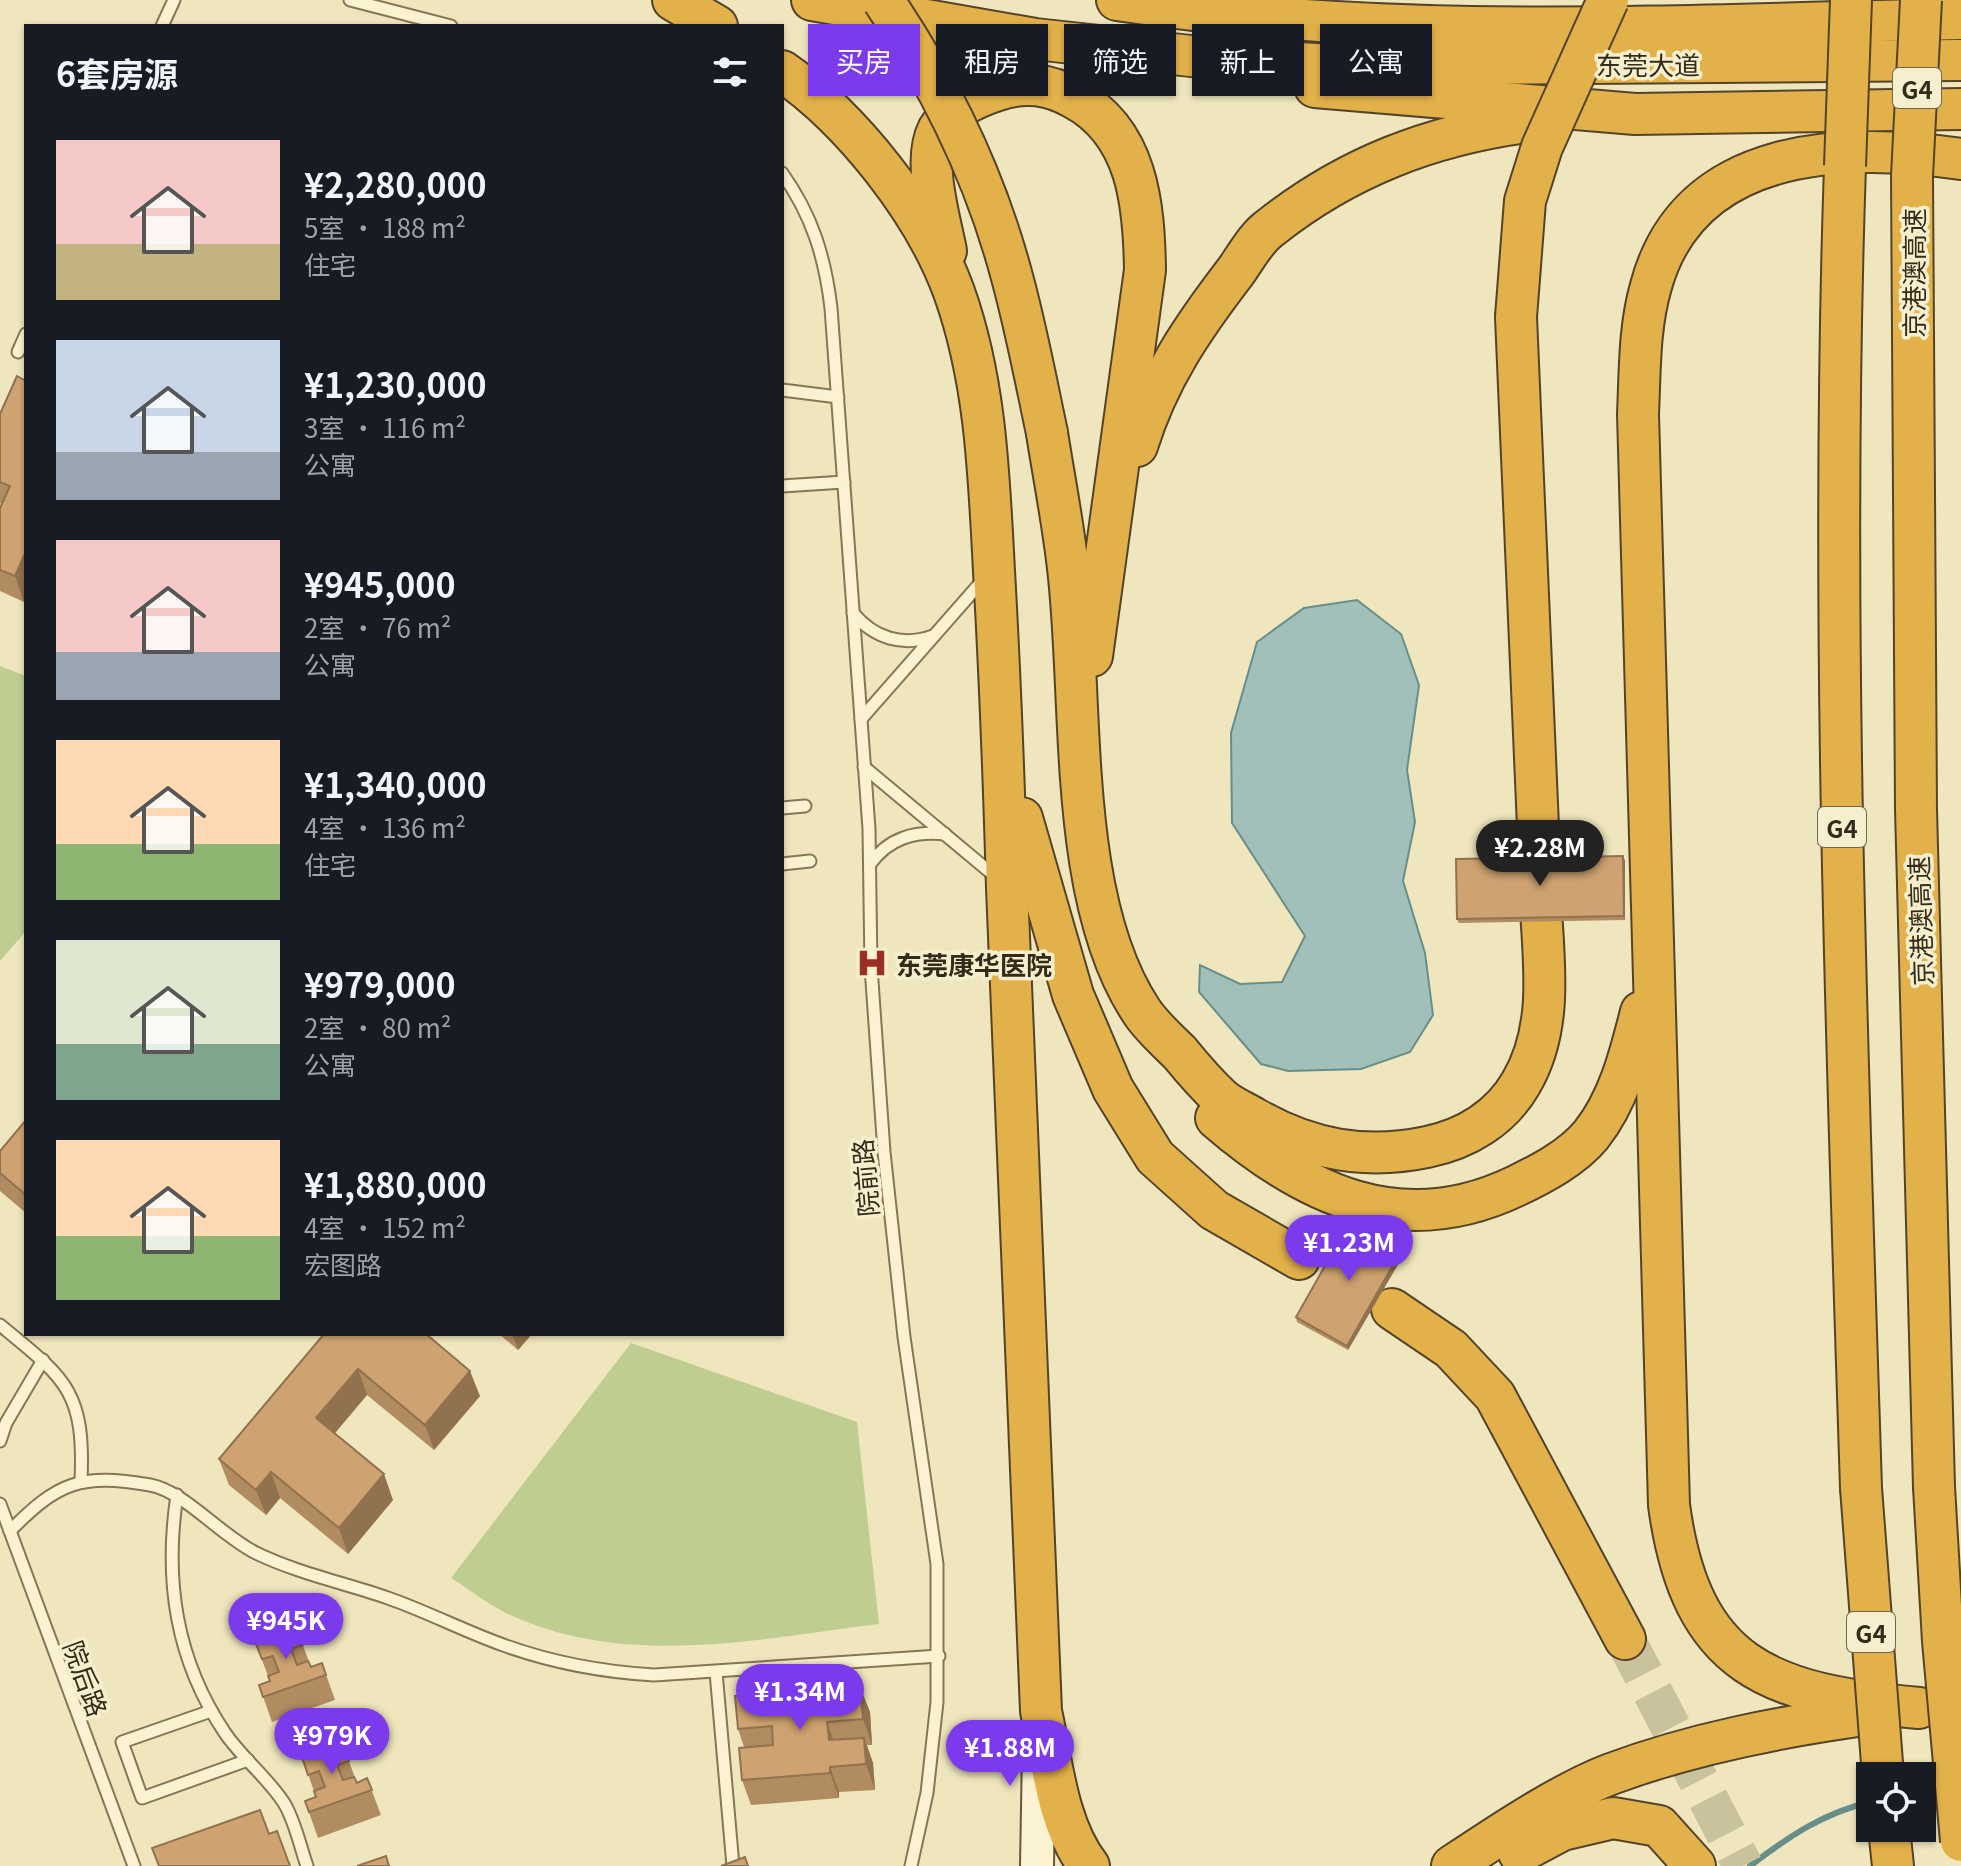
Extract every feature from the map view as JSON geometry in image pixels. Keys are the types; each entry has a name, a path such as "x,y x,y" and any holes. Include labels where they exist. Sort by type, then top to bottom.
{"highway":[{"path":"673,0 714,24"},
{"name":"东莞大道","path":"812,0 949,24"},
{"path":"883,0 915,48 973,161 1012,276 1047,433 1068,568 1091,857 1103,921 1115,958 1142,1012 1195,1099 1251,1148 1311,1187 1380,1210 1439,1211 1504,1192 1545,1172 1590,1136 1625,1074 1642,1007 1652,896"},
{"name":"东莞大道","path":"1117,0 1331,24"},
{"path":"1226,0 1331,24"},
{"path":"1539,850 1516,317 1525,201 1542,147 1608,0"},
{"name":"G4","path":"1851,0 1839,324 1842,886 1861,1488 1882,1762"},
{"name":"京港澳高速","path":"1921,0 1912,176 1916,809 1934,1487 1943,1641 1961,1841"},
{"name":"东莞大道","path":"1432,26 1961,19"},
{"name":"东莞大道","path":"1048,40 1200,57 1332,65 1961,60"},
{"path":"1048,42 1129,61 1277,83 1394,96 1635,114"},
{"path":"784,72 799,83 882,166 923,230 954,290"},
{"path":"1083,768 1094,634 1145,270 1144,218 1135,174 1114,130 1087,105 1050,85 1010,86 963,105 938,131 931,168 954,290 975,369 988,449 1004,736 1007,886 1041,1711 1060,1796 1078,1852 1089,1866"},
{"path":"1109,533 1146,415 1187,335 1268,229 1364,167 1460,132 1526,122 1635,114 1961,109"},
{"path":"1919,1708 1836,1698 1771,1679 1733,1653 1687,1589 1675,1550 1669,1505 1638,414 1643,327 1662,254 1701,200 1737,178 1772,164 1812,155 1858,152 1961,159"},
{"path":"1004,736 1040,888 1073,995 1113,1089 1155,1157 1166,1168 1214,1210 1299,1259"},
{"path":"1142,1012 1225,1101 1275,1130 1311,1145 1364,1155 1445,1143 1479,1127 1507,1105 1523,1080 1538,1042 1545,1008 1540,894"},
{"path":"1392,1309 1451,1349 1495,1396 1625,1639"},
{"path":"1452,1866 1499,1835 1608,1775 1716,1741 1828,1720 1919,1708 1961,1706"},
{"path":"1494,1866 1562,1830 1613,1818 1659,1826 1695,1866"},
{"path":"1890,1842 1893,1866"}],"main road":[{"path":"1037,1866 1041,1711"}],"lane":[{"path":"163,24 174,0"},
{"path":"350,0 443,24"},
{"name":"院前路","path":"784,176 800,198 816,233 827,270 861,719 870,864 871,967 884,1152 904,1337 933,1519 939,1656 931,1763 911,1866"},
{"path":"18,352 24,338"},
{"path":"784,390 838,397"},
{"path":"784,486 844,482"},
{"path":"861,719 994,568"},
{"path":"853,613 869,629 889,639 912,641 933,636"},
{"path":"864,767 1007,886"},
{"path":"784,808 805,806"},
{"path":"870,864 896,840 920,833 945,834"},
{"path":"784,864 810,861"},
{"path":"0,1325 43,1360 71,1392 81,1421 81,1481"},
{"path":"0,1441 6,1423 43,1360"},
{"path":"10,1531 45,1498 64,1486 81,1481 153,1485 177,1495 226,1537 259,1554 391,1599 505,1646 564,1664 610,1672 716,1672 939,1656"},
{"path":"177,1495 171,1539 171,1584 178,1628 191,1671 211,1711 284,1804 307,1866"},
{"name":"院后路","path":"0,1504 134,1866"},
{"path":"716,1672 733,1866"},
{"path":"211,1711 122,1742 142,1798 248,1760"}],"green space":[{"path":"0,666 24,675 24,933 0,961"},
{"path":"631,1343 857,1422 879,1624 691,1645 598,1641 553,1631 508,1614 451,1578"}],"water":[{"path":"1357,600 1401,634 1419,685 1407,770 1415,822 1403,881 1425,953 1433,1015 1410,1052 1361,1069 1288,1071 1261,1064 1199,992 1200,965 1240,984 1282,982 1305,936 1232,823 1231,733 1257,642 1304,608"}],"building":[{"path":"17,376 24,380 24,556 15,576 0,570 0,508 10,486 0,482 0,414"},
{"path":"1623,856 1624,916 1457,919 1456,859"},
{"path":"24,1122 24,1193 0,1173 0,1151"},
{"path":"1351,1220 1402,1249 1347,1346 1296,1317"},
{"path":"322,1336 428,1336 470,1371 425,1425 358,1369 316,1418 384,1474 339,1528 271,1472 256,1490 219,1459"},
{"path":"295,1624 303,1645 291,1649 297,1665 308,1661 311,1667 322,1663 326,1675 263,1697 259,1685 270,1681 268,1676 279,1672 273,1656 262,1659 254,1639"},
{"path":"860,1687 863,1719 827,1722 829,1740 864,1738 866,1764 830,1767 830,1773 742,1780 739,1748 773,1745 772,1726 738,1729 735,1696"},
{"path":"341,1740 349,1761 337,1765 343,1780 354,1777 357,1783 367,1778 372,1790 309,1812 305,1801 316,1797 314,1791 325,1787 319,1771 308,1775 301,1754"},
{"path":"260,1810 269,1834 277,1831 290,1866 159,1866 152,1848"},
{"path":"386,1856 389,1866 357,1866"},
{"path":"745,1857 748,1866 721,1866"}],"waterway":[{"path":"1936,1786 1942,1785"},
{"path":"1750,1866 1807,1827 1856,1806"}],"tunnel":[{"path":"1625,1639 1743,1866"}],"place":[{"name":"东莞康华医院","path":"872,963"}]}
